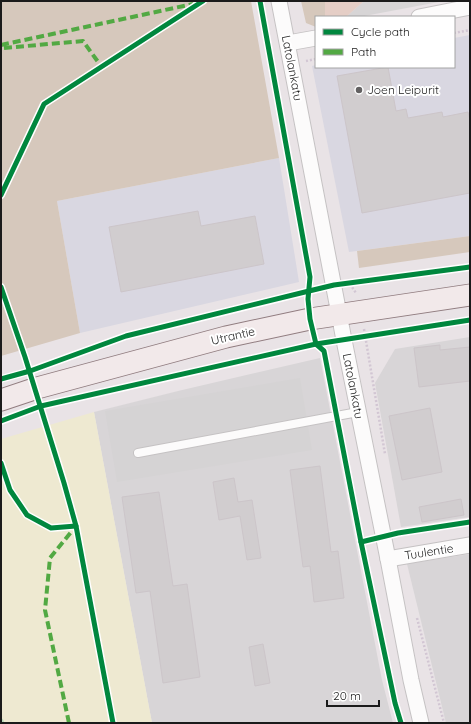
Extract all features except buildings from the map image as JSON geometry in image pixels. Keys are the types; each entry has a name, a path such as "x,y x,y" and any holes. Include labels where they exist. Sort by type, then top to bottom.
{"main road":[{"name":"Utrantie","path":"1,400 44,386 226,337 310,319 470,295"}],"street":[{"name":"Latolankatu","path":"279,1 358,412 411,680 421,723"},
{"path":"424,16 470,7"},
{"path":"288,44 315,38"},
{"name":"Tuulentie","path":"388,559 470,546"}],"lane":[{"path":"138,452 358,412"}],"path":[{"path":"455,33 470,30"},
{"path":"334,285 357,283"},
{"path":"344,340 373,335"},
{"path":"366,336 385,454"},
{"path":"417,616 444,723"}],"shaded area":[{"path":"1,1 251,1 279,158 57,201 80,333 1,356"},
{"path":"301,1 325,1 325,16 315,16 315,27 306,23"},
{"path":"325,1 364,1 347,16 325,16"},
{"path":"364,1 444,1 364,16 347,16"},
{"path":"470,35 470,236 349,252 312,66 315,65 315,68 455,68 455,38"},
{"path":"279,158 299,282 80,333 57,201"},
{"path":"470,236 470,252 359,268 357,251"},
{"path":"470,337 470,517 401,527 375,383 395,349"},
{"path":"320,358 382,680 393,723 152,723 94,412"},
{"path":"300,378 312,450 117,482 105,411"},
{"path":"94,412 152,723 1,723 1,439"},
{"path":"470,554 470,723 446,723 407,564"}],"marked path":[{"path":"1,45 193,4"},
{"path":"4,48 83,41 101,66"},
{"path":"69,723 45,610 50,558 76,526"}],"cycle path":[{"path":"1,195 44,104 203,1"},
{"path":"260,1 310,277 308,299 310,319 316,344 324,351 361,542 395,703 401,723"},
{"path":"1,379 30,371 126,336 334,285 470,267"},
{"path":"1,287 25,357 76,526 113,723"},
{"path":"1,421 41,406 316,344 470,320"},
{"path":"1,463 10,490 27,515 51,528 76,526"},
{"path":"361,542 398,533 470,522"}],"place":[{"name":"Joen Leipurit","path":"359,90"}]}
